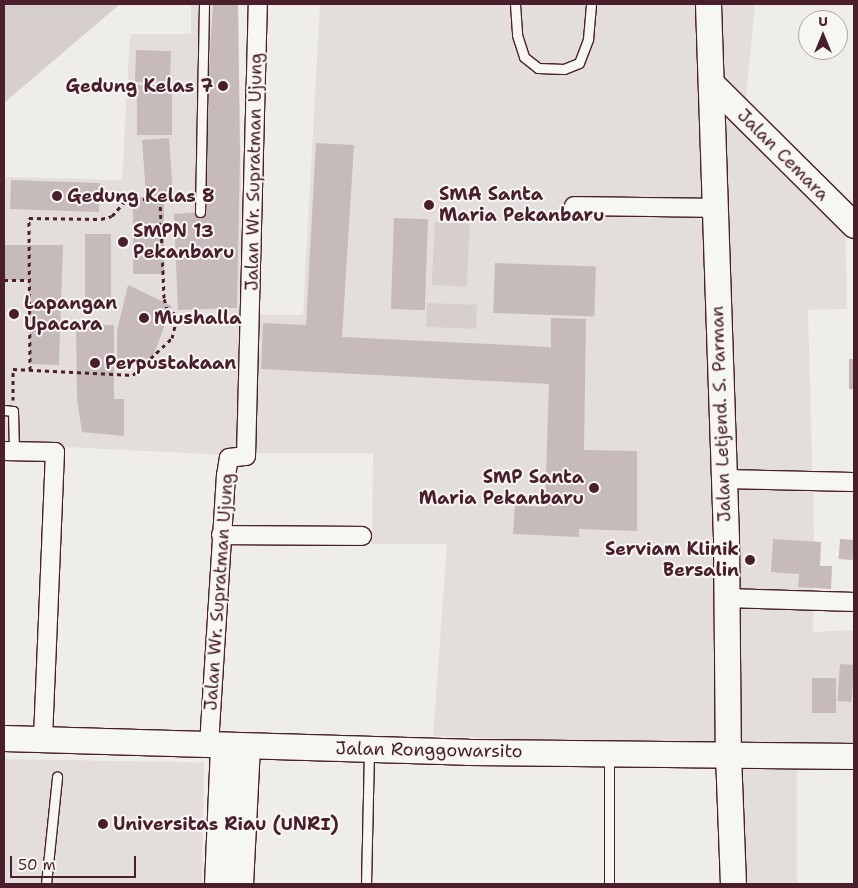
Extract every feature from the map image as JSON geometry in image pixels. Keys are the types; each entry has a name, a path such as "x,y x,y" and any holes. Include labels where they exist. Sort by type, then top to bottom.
{"street":[{"name":"Jalan Wr. Supratman Ujung","path":"226,745 221,535 229,458 246,456 258,4"},
{"name":"Jalan Letjend. S. Parman","path":"708,4 712,84 713,208 724,479 728,754 733,884"},
{"name":"Jalan Cemara","path":"712,84 854,225"},
{"path":"574,206 713,208"},
{"path":"9,451 55,452 43,738"},
{"path":"724,479 854,482"},
{"path":"221,535 362,536"},
{"path":"727,598 854,602"},
{"name":"Jalan Ronggowarsito","path":"4,738 369,749 854,756"},
{"path":"217,884 226,745"},
{"path":"226,745 240,884"}],"lane":[{"path":"200,212 204,4"},
{"path":"515,4 517,35 524,57 538,68 564,69 579,63 588,40 591,4"},
{"path":"9,410 9,451"},
{"path":"366,884 369,749"},
{"path":"609,752 609,884"},
{"path":"46,884 57,777"}],"path":[{"path":"30,370 29,218 101,219 112,216 127,199 200,198"},
{"path":"9,410 13,369 133,375 172,338 177,318 175,312 170,318 164,298 160,199"},
{"path":"4,280 29,280"}],"shaded area":[{"path":"4,4 120,4 4,103"},
{"name":"SMPN 13 Pekanbaru","path":"191,4 238,4 246,456 4,444 4,177 122,180 130,34 191,34"},
{"path":"320,4 755,4 743,127 845,229 847,309 808,310 814,528 813,632 854,630 854,743 797,743 797,884 740,884 734,748 433,736 447,544 372,544 373,453 249,453 255,315 303,315"},
{"path":"435,222 470,224 467,287 432,285"},
{"path":"427,303 477,305 476,329 426,327"},
{"name":"Universitas Riau (UNRI)","path":"4,759 204,762 202,884 4,884"}],"building":[{"path":"213,4 238,4 240,156 237,308 178,310 174,214 200,212"},
{"path":"136,50 171,51 170,83 135,82"},
{"path":"137,85 172,85 172,135 137,135"},
{"name":"Gedung Kelas 8","path":"169,138 173,195 146,197 142,140"},
{"path":"316,143 354,145 342,337 551,347 551,318 586,319 584,450 637,451 637,531 579,529 579,537 513,534 515,505 545,507 549,384 261,369 263,323 306,325"},
{"name":"Gedung Kelas 8","path":"11,180 100,183 99,212 10,209"},
{"name":"Gedung Kelas 8","path":"133,197 164,197 164,274 133,274"},
{"path":"394,218 428,219 425,310 391,309"},
{"path":"85,234 111,234 111,300 85,300"},
{"path":"4,245 63,245 59,365 30,364 29,280 4,280"},
{"path":"495,263 596,267 594,316 493,313"},
{"name":"Mushalla","path":"128,285 172,306 149,367 117,359 117,331"},
{"name":"Perpustakaan","path":"114,325 114,399 124,399 124,436 82,432 77,399 76,326"},
{"path":"849,359 854,359 854,389 849,389"},
{"path":"773,539 821,542 820,566 832,566 831,589 798,587 799,574 771,572"},
{"path":"840,539 854,540 853,560 839,559"},
{"path":"840,664 854,665 851,702 837,701"},
{"path":"812,678 836,678 836,713 812,713"}],"place":[{"name":"Gedung Kelas 7","path":"223,86"},
{"name":"Gedung Kelas 8","path":"57,196"},
{"name":"SMA Santa Maria Pekanbaru","path":"429,205"},
{"name":"SMPN 13 Pekanbaru","path":"123,242"},
{"name":"Lapangan Upacara","path":"14,314"},
{"name":"Mushalla","path":"144,318"},
{"name":"Perpustakaan","path":"95,363"},
{"name":"SMP Santa Maria Pekanbaru","path":"594,488"},
{"name":"Serviam Klinik Bersalin","path":"750,560"},
{"name":"Universitas Riau (UNRI)","path":"103,824"}]}
